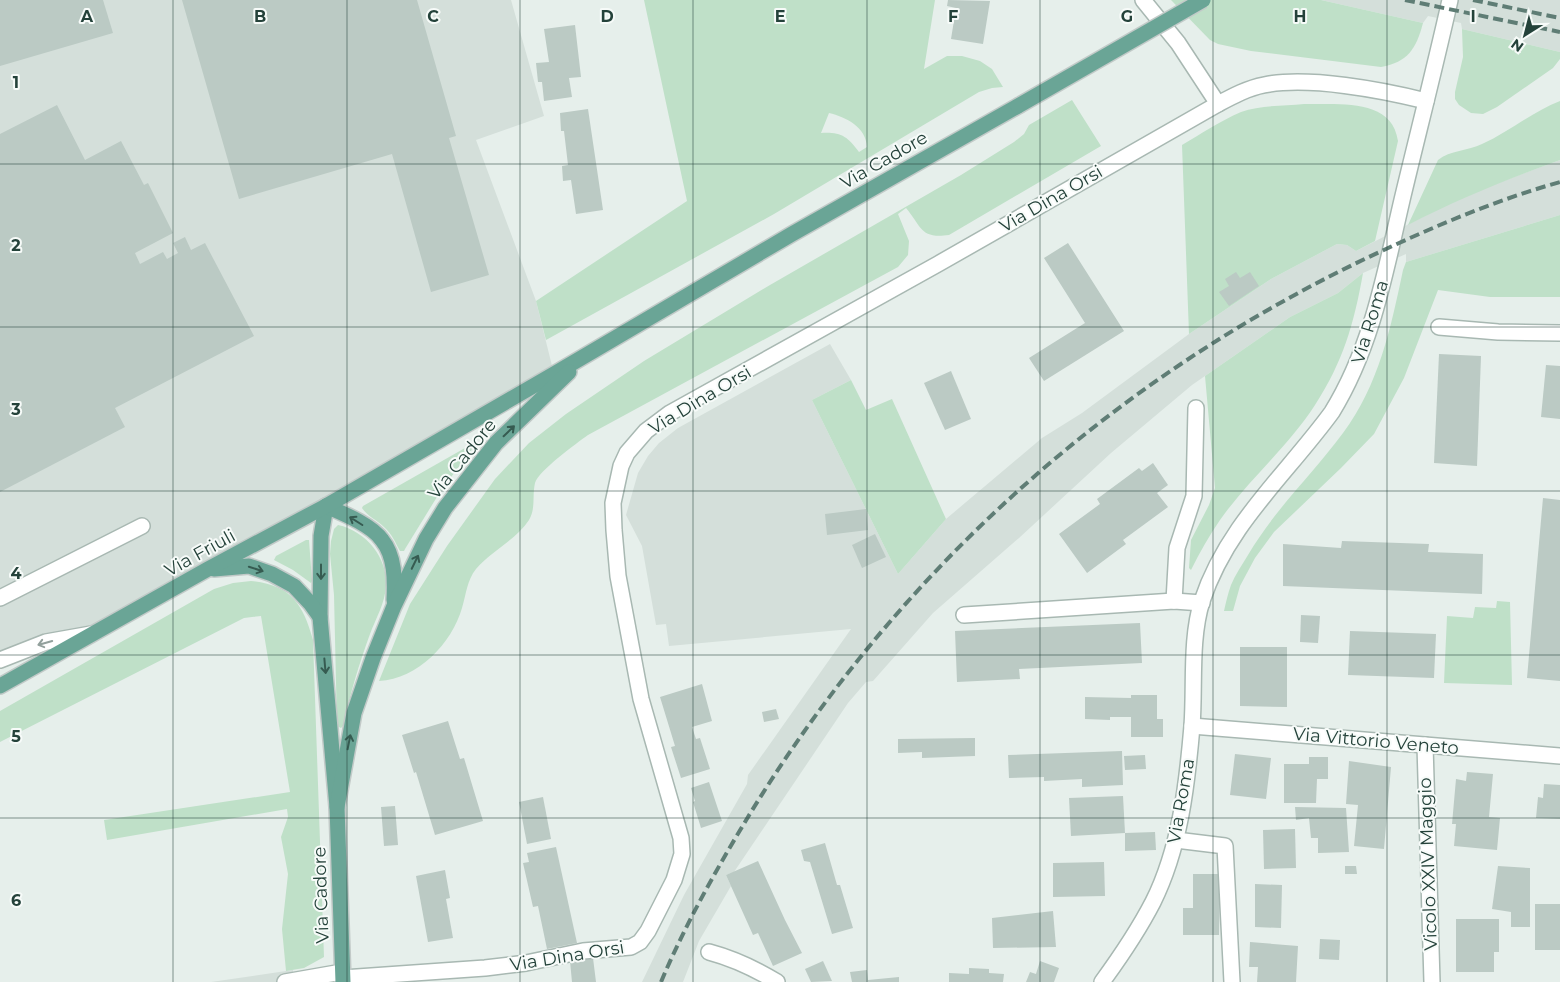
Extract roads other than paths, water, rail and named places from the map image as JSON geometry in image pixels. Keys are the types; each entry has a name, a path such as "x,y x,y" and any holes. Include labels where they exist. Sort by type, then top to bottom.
{"main road":[{"name":"Via Cadore","path":"326,506 801,229 1203,0"},
{"name":"Via Cadore","path":"337,807 354,713 394,606 426,539 445,508 496,443 586,355"},
{"name":"Via Cadore","path":"326,506 321,536 320,617 337,807 343,977"},
{"name":"Via Cadore","path":"326,506 351,517 382,539 390,556 395,576 394,606"},
{"name":"Via Friuli","path":"0,686 208,569 326,506"},
{"path":"208,569 250,566 272,574 294,586 320,617"}],"street":[{"path":"1143,0 1178,43 1218,104"},
{"name":"Via Roma","path":"1102,982 1127,947 1153,901 1168,866 1176,840 1192,726 1196,638 1202,603 1210,579 1221,556 1240,526 1332,412 1353,376 1368,334 1450,0"},
{"name":"Via Dina Orsi","path":"343,977 518,964 583,951 631,947 640,942 648,931 671,887 680,865 682,854 681,838 676,818 641,698 618,576 613,502 621,466 627,454 646,431 670,414 1244,91 1263,85 1291,82 1350,87 1426,101"},
{"path":"1439,326 1498,332 1560,332"},
{"path":"1174,601 1177,548 1192,508 1195,490 1196,408"},
{"path":"0,598 142,526"},
{"path":"964,615 1174,601 1202,603"},
{"name":"Via Friuli","path":"0,660 46,642 92,634"},
{"name":"Via Vittorio Veneto","path":"1192,726 1560,756"},
{"name":"Vicolo XXIV Maggio","path":"1425,745 1432,982"},
{"path":"1176,840 1225,846 1232,982"},
{"path":"709,952 732,958 777,982"},
{"path":"285,982 343,977"}],"railway":[{"path":"1405,0 1560,32"},
{"path":"1473,0 1560,18"},
{"path":"661,982 701,898 724,857 808,726 875,640 947,560 1025,485 1108,416 1196,354 1289,298 1428,230 1471,212 1560,182"}]}
